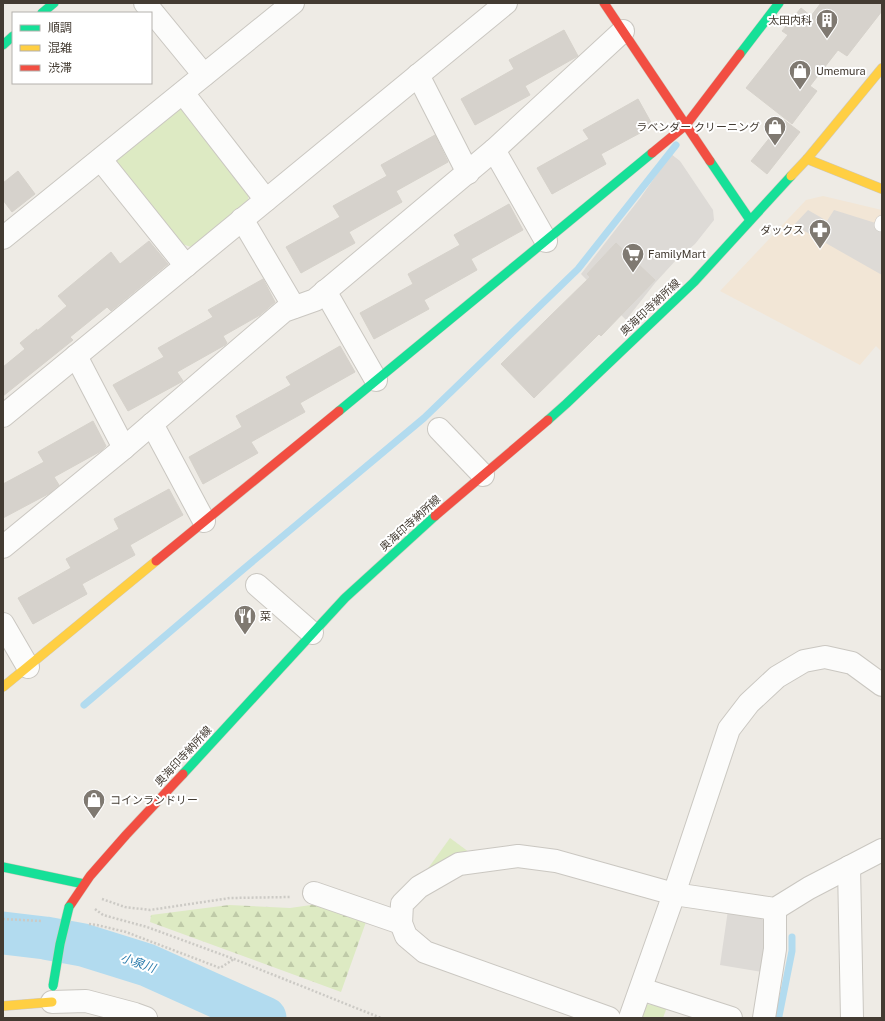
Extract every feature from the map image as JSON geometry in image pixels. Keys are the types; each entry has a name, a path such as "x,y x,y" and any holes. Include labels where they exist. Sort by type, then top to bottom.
{"street":[{"path":"43,12 54,3"},
{"path":"145,3 204,75"},
{"path":"7,228 101,160 293,3"},
{"path":"3,416 506,3"},
{"path":"604,3 750,220"},
{"path":"3,687 686,125 779,3"},
{"path":"3,547 124,448 284,311 315,300 468,173 623,31"},
{"path":"3,45 12,37"},
{"name":"奥海印寺納所線","path":"52,1000 60,944 69,907 84,884 126,835 345,598 438,513 566,404 694,282 807,159 882,68"},
{"path":"418,75 468,173"},
{"path":"183,93 266,200"},
{"path":"494,150 546,241"},
{"path":"807,159 882,190"},
{"path":"101,160 186,266"},
{"path":"242,219 294,307"},
{"path":"325,291 376,380"},
{"path":"76,356 124,448"},
{"path":"152,424 204,521"},
{"path":"439,429 483,475"},
{"path":"257,585 312,634"},
{"path":"3,624 28,667"},
{"path":"630,1018 674,894 729,729 749,703 777,678 804,661 825,657 852,663 882,685"},
{"path":"609,1018 425,952 406,936 401,923 402,904 419,887 459,864 518,856 556,862 674,894 776,909 809,888 882,850"},
{"path":"3,867 84,884"},
{"path":"849,867 852,1018"},
{"path":"314,893 401,923"},
{"path":"764,1018 775,949 776,909"},
{"path":"640,989 731,1018"},
{"path":"3,1006 52,1000 86,1001 146,1018"}],"path":[{"path":"76,896 95,897 125,908 150,910 230,898 291,897"},
{"path":"76,896 104,915 147,927 234,959 381,1018"},
{"path":"3,919 45,921"},
{"path":"82,924 97,925 126,932 220,968 234,959"}],"shaded area":[{"path":"671,154 680,161 713,210 714,220 695,244 676,260 655,283 626,320 581,274 641,197"},
{"name":"ダックス","path":"823,196 882,210 882,352 876,346 860,365 720,291 806,200"},
{"path":"808,210 827,221 834,210 882,225 882,275 794,225"},
{"path":"728,910 757,914 766,923 762,972 720,965"}],"green space":[{"path":"173,108 185,109 249,191 248,201 191,247 182,244 114,164 115,156"},
{"path":"450,838 473,855 424,874"},
{"path":"318,904 366,922 341,992 150,922 151,915 229,905 290,908"},
{"path":"645,1004 667,1007 663,1018 640,1018"}],"building":[{"path":"821,3 882,3 882,11 847,56 838,50 810,86 817,91 792,124 746,88 788,35 782,31 801,8 811,16"},
{"path":"564,30 578,56 525,86 530,95 475,125 461,99 514,69 509,60"},
{"path":"638,99 653,126 601,154 606,164 552,194 537,168 589,139 583,130"},
{"name":"ラベンダー クリーニング","path":"784,120 800,132 767,174 751,161"},
{"path":"435,135 448,162 396,191 402,202 349,232 355,243 301,273 286,247 340,217 333,206 387,176 381,165"},
{"path":"18,171 35,194 12,212 3,200 3,183"},
{"path":"509,204 523,230 471,259 477,270 424,300 429,309 374,339 360,313 413,284 408,274 460,245 454,235"},
{"path":"149,241 168,264 111,311 107,307 70,337 73,340 3,396 3,367 25,349 20,343 67,306 58,296 111,252 120,264"},
{"path":"616,243 655,280 601,336 599,334 534,398 501,364 590,277 587,274"},
{"path":"263,279 275,302 260,315 223,336 227,343 225,345 177,372 183,381 128,411 113,385 164,357 158,348 213,317 208,310"},
{"path":"340,346 355,372 300,403 305,412 251,442 258,453 203,484 189,457 242,427 236,416 291,385 286,377"},
{"path":"93,421 106,446 101,451 54,477 59,485 50,493 3,518 3,484 44,462 38,452"},
{"path":"169,489 183,515 130,545 135,555 82,584 87,594 33,624 18,598 71,568 66,559 119,529 114,519"}],"waterway":[{"path":"84,705 424,418 578,269 676,145"},
{"name":"小泉川","path":"3,933 45,938 83,945 147,965 265,1018"},
{"path":"779,1016 792,951 792,937"}],"traffic: fast":[{"path":"43,12 54,3"},
{"path":"740,54 779,3"},
{"path":"3,45 12,37"},
{"path":"339,411 652,153"},
{"path":"710,161 750,220"},
{"path":"548,420 694,282 791,176"},
{"path":"183,774 345,598 435,516"},
{"path":"3,867 84,884"},
{"path":"53,986 60,944 69,907"}],"traffic: slow":[{"path":"791,176 807,159 882,68"},
{"path":"807,159 882,189"},
{"path":"3,687 156,561"},
{"path":"3,1006 52,1002"}],"traffic: jam":[{"path":"604,3 710,161"},
{"path":"652,153 686,125 740,54"},
{"path":"156,561 339,411"},
{"path":"435,516 548,420"},
{"path":"69,907 90,876 183,774"}],"place":[{"name":"太田内科","path":"827,40"},
{"name":"Umemura","path":"800,90"},
{"name":"ラベンダー クリーニング","path":"775,146"},
{"name":"ダックス","path":"820,250"},
{"name":"FamilyMart","path":"633,274"},
{"name":"菜","path":"245,636"},
{"name":"コインランドリー","path":"94,820"}]}
